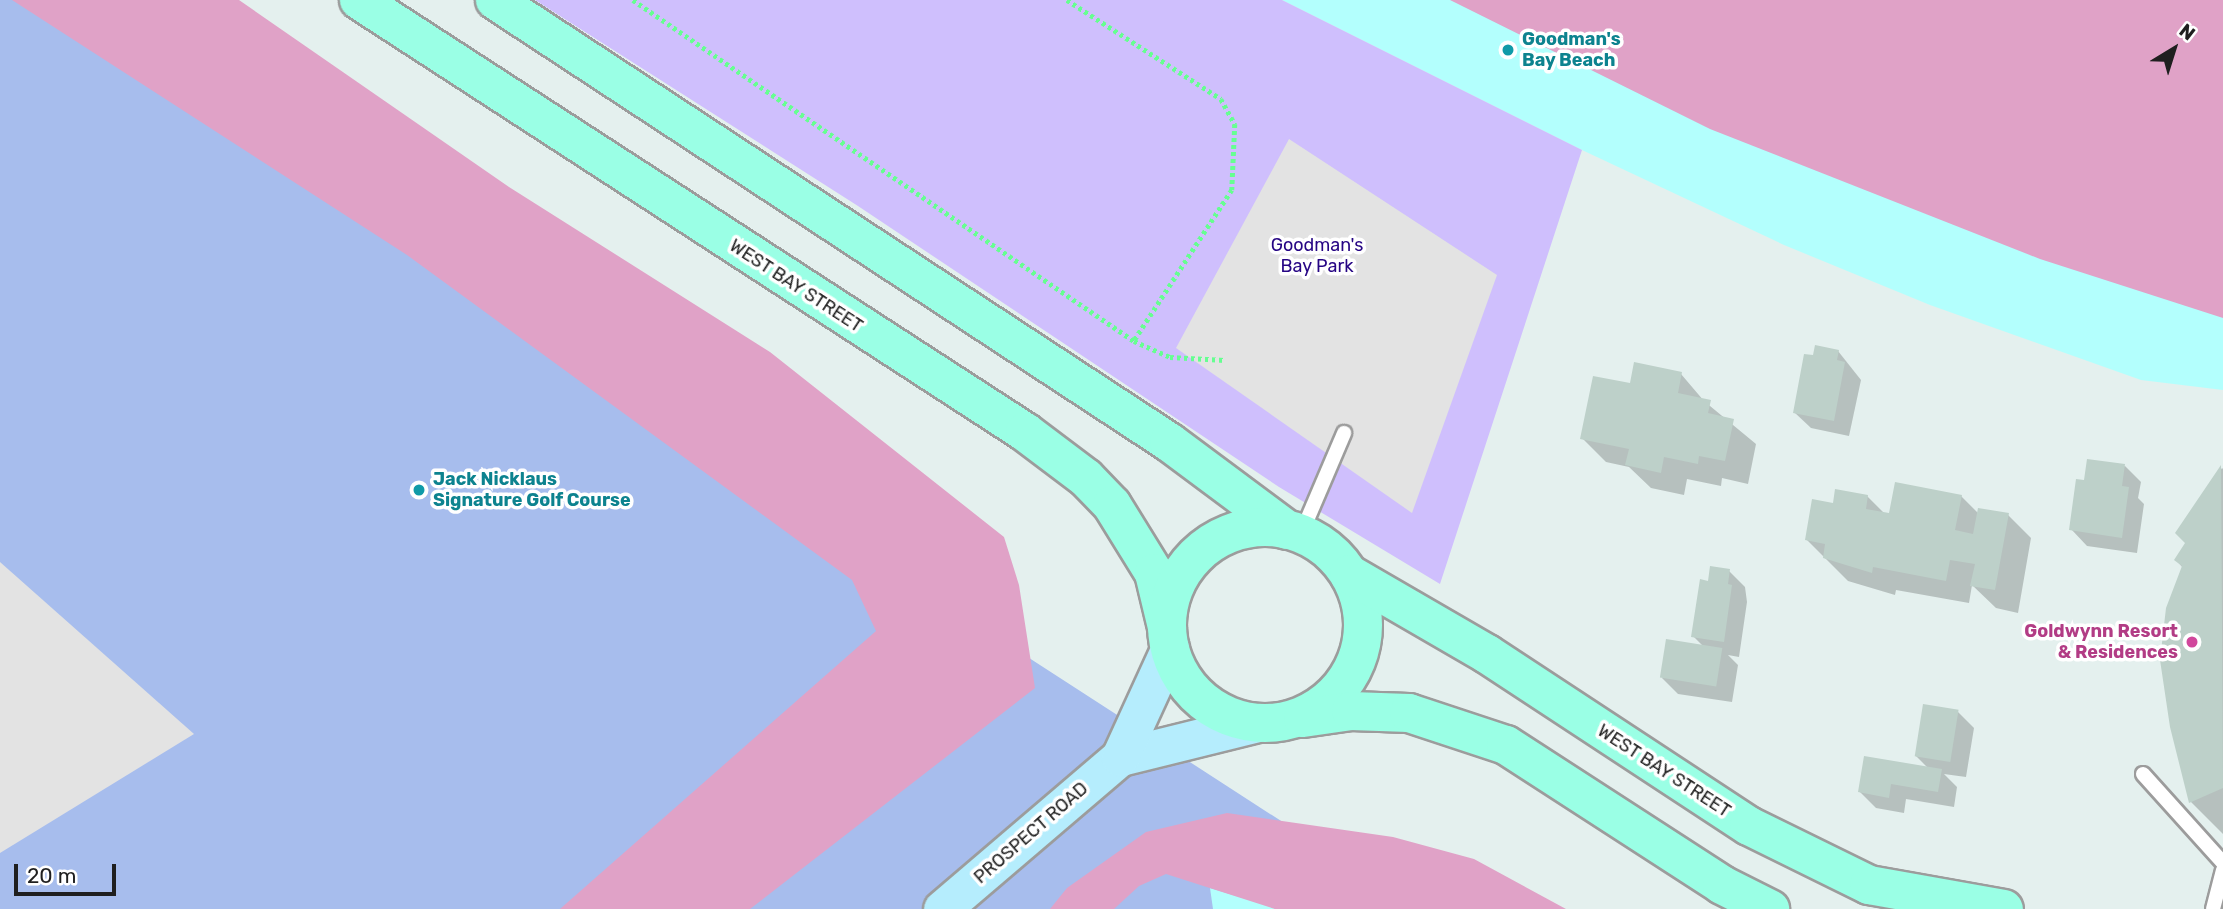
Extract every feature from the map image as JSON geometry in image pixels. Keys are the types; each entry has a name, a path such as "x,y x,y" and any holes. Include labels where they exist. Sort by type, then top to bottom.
{"main road":[{"name":"WEST BAY STREET","path":"359,0 1026,432 1086,478 1112,505 1154,573 1168,638"},
{"path":"495,0 1169,442 1294,532 1333,555 1349,574 1363,619 1358,659 1327,702 1275,721"},
{"path":"1294,532 1252,528 1211,543 1180,576 1170,602 1168,638 1177,668 1196,695 1233,718 1275,721 1380,710 1409,713 1469,730 1506,745 1722,885 1770,909"},
{"name":"WEST BAY STREET","path":"1349,574 1487,654 1749,826 1869,885 2004,909"}],"street":[{"name":"PROSPECT ROAD","path":"1120,757 1168,638"},
{"name":"PROSPECT ROAD","path":"942,909 1120,757 1275,721"}],"lane":[{"path":"1294,532 1344,433"},
{"path":"2143,774 2223,863"},
{"path":"2213,909 2223,870"}],"path":[{"path":"633,0 1134,341 1170,357 1225,360"},
{"path":"1068,0 1220,99 1235,124 1232,190 1134,341"}],"shaded area":[{"name":"Jack Nicklaus Signature Golf Course","path":"0,0 195,0 989,632 1417,909 0,909"},
{"path":"12,0 239,0 509,187 770,352 1004,537 1019,585 1035,688 750,909 560,909 876,631 852,580 407,255"},
{"path":"1450,0 2223,0 2223,318 2040,259 1710,129"},
{"path":"1289,139 1497,275 1412,513 1176,348"},
{"path":"0,562 194,734 0,853"},
{"path":"1227,813 1393,837 1474,859 1566,909 1275,909 1166,874 1139,886 1114,909 1050,909 1067,888 1146,832"}],"sand":[{"path":"1282,0 1611,0 2223,242 2223,390 2141,380 1930,305 1784,245 1582,150"},
{"path":"1210,888 1273,907 1275,909 1213,909"}],"green space":[{"name":"Goodman's Bay Park","path":"535,0 1282,0 1582,150 1440,584 1279,487 858,206"}],"building":[{"path":"1815,345 1839,350 1837,360 1845,362 1834,421 1793,413 1804,354 1813,355"},
{"path":"1634,362 1682,372 1678,393 1711,400 1708,413 1734,419 1725,461 1699,456 1698,464 1664,457 1661,473 1625,465 1629,449 1580,439 1593,376 1630,383"},
{"path":"2087,459 2125,464 2122,486 2129,487 2122,538 2069,530 2076,479 2084,480"},
{"name":"Goldwynn Resort & Residences","path":"2221,465 2223,788 2189,803 2170,727 2160,660 2166,608 2182,566 2174,560 2185,543 2175,533"},
{"path":"1895,482 1962,495 1955,530 1973,534 1978,508 2009,513 1995,590 1970,586 1975,564 1950,560 1946,581 1873,567 1872,573 1823,558 1825,544 1805,540 1812,499 1833,503 1835,489 1868,495 1866,509 1889,513"},
{"path":"1710,566 1730,569 1728,584 1732,585 1724,642 1691,637 1700,579 1708,581"},
{"path":"1666,639 1722,648 1716,686 1660,678"},
{"path":"1923,704 1959,710 1950,762 1915,756"},
{"path":"1864,756 1942,769 1938,792 1891,784 1889,798 1858,792"}],"place":[{"name":"Goodman's Bay Beach","path":"1508,50"},
{"name":"Jack Nicklaus Signature Golf Course","path":"419,490"},
{"name":"Goldwynn Resort & Residences","path":"2192,642"}]}
